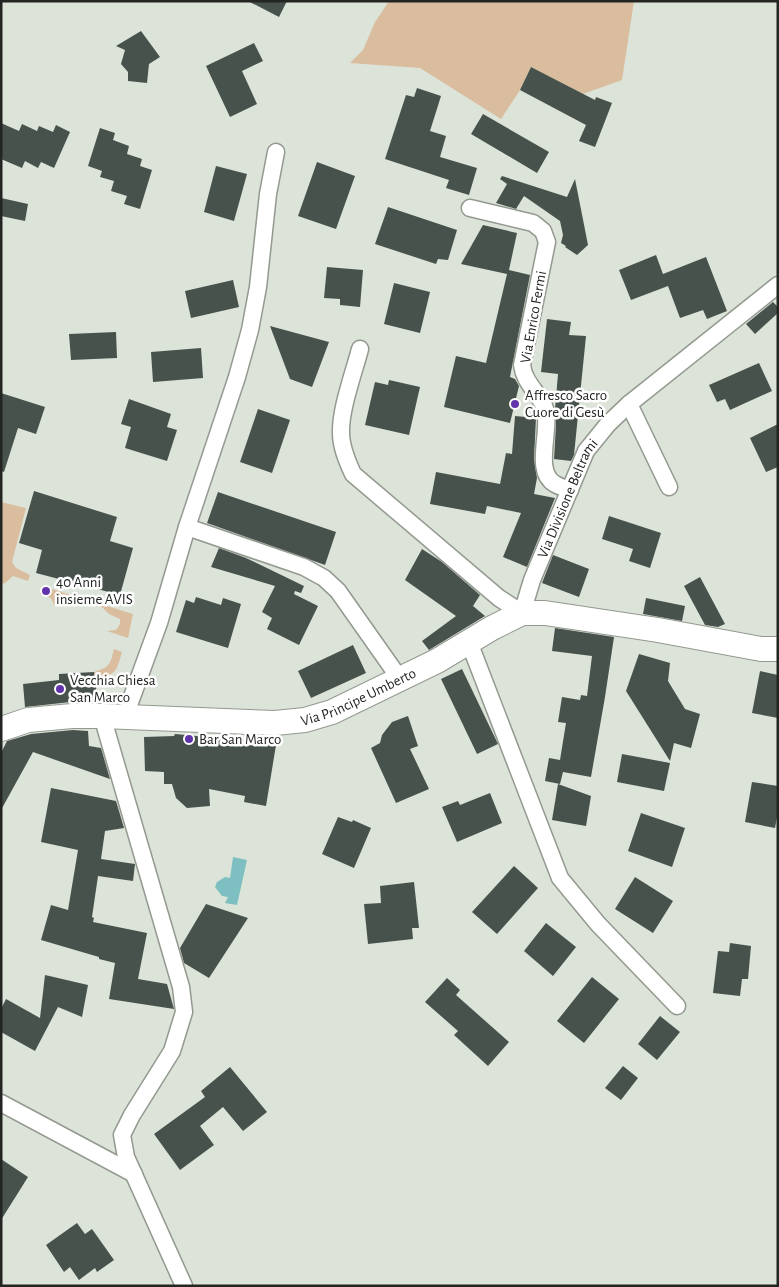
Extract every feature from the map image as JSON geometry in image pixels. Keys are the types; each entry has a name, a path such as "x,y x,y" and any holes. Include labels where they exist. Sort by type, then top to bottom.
{"street":[{"path":"184,1286 126,1157 122,1136 142,1098 172,1051 184,1012 181,986 114,716 159,623 187,527 237,377 250,330 258,287 268,194 276,152"},
{"name":"Via Enrico Fermi","path":"470,208 533,223 542,231 546,242 522,365 525,378 543,405 546,415 543,467 554,484 570,490"},
{"name":"Via Divisione Beltrami","path":"522,613 532,580 586,451 608,424 629,404 778,285"},
{"path":"360,349 346,401 341,432 345,455 353,474 499,598 522,613 545,613 658,630 761,649 778,649"},
{"path":"629,404 669,487"},
{"path":"187,527 304,567 324,578 338,591 400,680"},
{"name":"Via Principe Umberto","path":"1,729 28,720 72,716 275,723 305,720 332,712 400,680 522,613"},
{"path":"469,642 560,878 598,924 677,1006"},
{"path":"1,1103 134,1174"}],"shaded area":[{"path":"389,1 634,1 622,80 583,94 531,67 520,90 501,119 420,68 350,63 363,50 375,22"},
{"path":"1,502 26,508 12,562 16,568 30,575 28,581 13,576 1,584"},
{"path":"42,586 133,614 128,638 107,631 116,630 120,624 120,619 109,614 102,607 68,597 64,602 54,605 51,598 40,594"},
{"path":"114,649 122,652 117,668 108,675 95,677 94,672 109,665"}],"water":[{"path":"233,857 247,860 237,905 225,903 228,897 222,896 215,887 217,882 225,877 230,878"}],"building":[{"path":"248,1 287,1 279,17"},
{"path":"141,31 160,57 149,64 147,83 128,81 128,72 121,64 125,50 116,46"},
{"path":"254,43 263,61 242,71 257,104 230,117 206,66"},
{"path":"531,67 595,100 596,97 612,103 595,147 579,141 586,125 520,90"},
{"path":"417,88 441,96 430,131 446,136 440,157 477,168 469,195 446,188 449,180 385,159 406,95 414,97"},
{"path":"483,114 549,152 537,173 471,134"},
{"path":"1,123 19,131 22,124 37,131 39,126 53,132 56,125 70,132 54,168 41,162 38,168 25,161 22,168 1,159"},
{"path":"100,128 115,133 113,140 129,146 127,154 142,159 140,166 152,170 140,209 124,204 127,196 111,191 114,181 100,177 102,171 88,166"},
{"path":"317,162 355,176 336,229 298,216"},
{"path":"216,166 247,174 234,221 204,212"},
{"path":"502,176 567,197 575,179 588,245 577,255 565,247 561,243 563,235 560,221 524,196 516,209 496,203 507,184 500,179"},
{"path":"1,198 28,204 25,221 1,216"},
{"path":"388,207 457,230 448,260 438,259 436,264 375,244"},
{"path":"483,225 517,233 509,270 530,275 510,377 515,379 519,386 510,423 444,407 456,356 486,363 507,274 461,264"},
{"path":"656,255 663,274 706,257 727,311 707,319 703,310 680,318 668,286 631,300 619,270"},
{"path":"327,267 363,270 360,307 340,305 340,299 324,298"},
{"path":"233,280 239,307 191,318 185,291"},
{"path":"394,283 430,292 420,333 384,324"},
{"path":"773,302 778,307 778,313 755,334 746,324"},
{"path":"547,319 571,322 569,335 586,336 574,455 571,461 554,459 558,374 541,372"},
{"path":"270,326 329,342 312,387 290,379"},
{"path":"116,332 117,358 71,360 69,334"},
{"path":"201,348 203,378 153,382 151,352"},
{"path":"759,363 772,391 730,410 725,399 717,402 709,385"},
{"path":"389,380 420,387 409,435 365,425 375,382 388,385"},
{"path":"1,393 45,407 36,434 18,428 4,472 1,471"},
{"path":"129,399 171,414 167,427 177,430 167,461 125,448 131,427 121,424"},
{"path":"258,409 290,420 272,473 240,462"},
{"path":"515,416 536,418 534,459 537,478 534,494 555,498 527,567 503,557 521,513 487,506 485,514 430,504 436,472 500,484 506,453 512,454"},
{"path":"778,424 778,467 766,472 750,438"},
{"path":"34,491 117,517 110,541 133,548 120,595 36,573 42,550 19,543"},
{"path":"218,492 336,532 325,565 207,523"},
{"path":"609,516 661,533 650,568 629,561 633,549 602,539"},
{"path":"219,548 246,558 304,586 301,593 295,591 294,594 318,606 299,645 267,629 272,618 262,612 275,586 211,567"},
{"path":"422,549 442,562 480,595 473,606 485,616 429,650 422,641 456,616 405,580"},
{"path":"553,555 589,569 579,597 542,583"},
{"path":"700,577 725,624 718,627 705,625 684,586"},
{"path":"196,597 221,605 223,598 241,604 228,648 176,632 186,600 194,603"},
{"path":"646,598 685,606 682,621 643,614"},
{"path":"555,628 614,637 591,777 563,772 560,784 545,781 549,758 560,760 566,723 558,722 562,697 580,700 581,695 587,696 592,656 552,651"},
{"path":"353,645 366,673 311,698 298,671"},
{"path":"639,654 670,663 668,681 685,709 700,714 691,748 674,743 670,761 626,691"},
{"path":"462,669 498,744 477,754 441,679"},
{"path":"760,671 778,675 778,718 752,713"},
{"name":"Vecchia Chiesa San Marco","path":"94,672 98,702 71,702 25,707 23,684 59,680 59,674"},
{"path":"408,716 418,746 410,749 429,789 396,803 371,748 380,743 382,735 392,722"},
{"path":"73,730 88,731 89,746 101,748 110,779 33,752 1,810 1,753 7,741 31,734"},
{"path":"175,734 238,740 238,738 276,745 266,806 244,802 245,796 209,789 210,806 187,808 176,798 172,784 164,784 164,772 145,771 144,737 174,736"},
{"path":"622,754 670,763 664,791 617,782"},
{"path":"752,782 778,786 778,812 775,828 745,822"},
{"path":"558,784 591,796 586,826 552,820"},
{"path":"51,788 116,801 124,828 105,831 101,859 135,864 133,881 98,876 92,917 94,918 93,922 147,933 138,979 167,984 174,1009 109,999 115,963 41,940 51,905 68,910 78,850 41,842"},
{"path":"490,793 502,823 457,842 442,807 458,801 460,805"},
{"path":"641,813 685,828 672,867 628,851"},
{"path":"338,817 352,822 353,820 371,828 354,868 322,854"},
{"path":"514,866 538,888 497,934 472,912"},
{"path":"635,877 673,901 653,933 615,909"},
{"path":"414,882 419,928 412,928 413,939 368,944 364,904 381,903 380,886"},
{"path":"206,904 248,918 209,978 184,963 180,948"},
{"path":"546,923 576,947 553,976 524,951"},
{"path":"730,943 751,946 748,979 742,979 740,996 713,993 718,951 729,952"},
{"path":"45,975 88,985 82,1017 58,1007 35,1051 1,1032 1,1009 6,999 40,1018"},
{"path":"592,977 619,999 584,1043 557,1021"},
{"path":"447,978 460,990 456,995 509,1042 488,1066 454,1035 458,1031 425,1002"},
{"path":"660,1016 680,1032 657,1060 638,1044"},
{"path":"623,1066 638,1078 621,1100 605,1088"},
{"path":"230,1067 267,1112 243,1131 223,1107 200,1126 214,1145 180,1170 154,1134 205,1097 201,1091"},
{"path":"1,1159 28,1177 1,1220"},
{"path":"77,1223 85,1234 92,1229 114,1260 97,1272 95,1268 79,1280 70,1267 64,1272 46,1245"}],"place":[{"name":"Affresco Sacro Cuore di Gesù","path":"515,404"},
{"name":"40 Anni insieme AVIS","path":"46,591"},
{"name":"Vecchia Chiesa San Marco","path":"60,689"},
{"name":"Bar San Marco","path":"189,739"}]}
